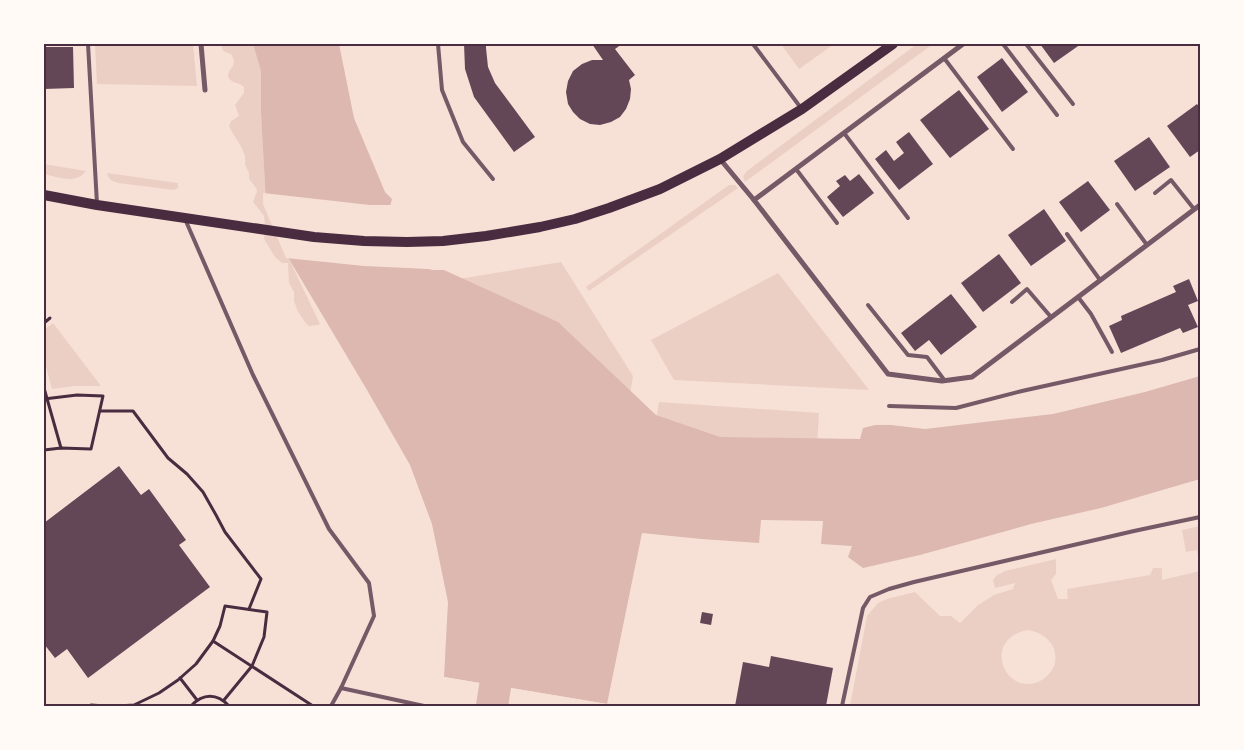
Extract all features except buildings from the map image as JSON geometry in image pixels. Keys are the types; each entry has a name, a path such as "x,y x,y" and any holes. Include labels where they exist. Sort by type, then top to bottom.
{"main road":[{"path":"44,196 314,237 407,242 442,241 486,236 558,223 660,190 720,159 802,109 893,44"}],"street":[{"path":"201,44 205,90"},
{"path":"754,200 963,44"},
{"path":"720,159 754,200 888,374 942,381 972,377 1200,205"}],"lane":[{"path":"88,44 97,205"},
{"path":"438,44 442,90 463,142 493,179"},
{"path":"753,44 802,109"},
{"path":"1003,44 1057,115"},
{"path":"1026,44 1073,104"},
{"path":"944,58 1013,149"},
{"path":"844,133 908,218"},
{"path":"796,169 837,223"},
{"path":"1155,193 1171,180 1194,209"},
{"path":"1117,204 1147,245"},
{"path":"184,217 253,375 329,529 369,583 374,616 331,706"},
{"path":"1067,234 1100,280"},
{"path":"1012,302 1026,289 1051,317"},
{"path":"1078,297 1091,314 1112,352"},
{"path":"868,305 908,355 927,358 945,381"},
{"path":"889,406 956,408 1022,391 1162,360 1200,349"},
{"path":"842,706 863,608 870,597 914,582 1200,517"},
{"path":"341,688 424,706"}],"path":[{"path":"44,323 50,318"},
{"path":"44,388 45,399 61,448"},
{"path":"44,450 61,448 91,449 103,396 77,395 45,399"},
{"path":"100,411 133,411 168,458 203,492 225,532 261,579 249,609"},
{"path":"118,706 134,706 159,693 196,664 213,641 220,626 225,606 267,612 264,637 252,666 224,700"},
{"path":"213,641 313,706"},
{"path":"180,678 197,700"},
{"path":"191,706 197,700 209,696 224,700 229,706"},
{"path":"89,706 105,706"}],"shaded area":[{"path":"95,44 193,44 197,86 97,84"},
{"path":"221,44 253,44 261,71 261,113 266,203 289,259 320,324 318,325 309,326 298,312 294,301 294,292 289,283 288,263 282,263 275,257 264,239 264,216 253,202 257,191 249,179 242,148 229,126 231,121 239,116 235,105 244,93 244,87 231,81 228,77 234,62 231,54 223,51"},
{"path":"253,44 339,44 354,118 385,192 392,199 387,218 394,234 424,268 444,270 558,322 656,415 720,437 860,439 863,428 875,425 925,429 1053,414 1145,392 1200,376 1200,479 1101,508 1031,524 920,555 863,568 848,557 852,546 821,544 823,521 761,520 759,543 642,533 607,704 444,677 448,602 432,524 410,465 289,259 266,203 261,113 261,71"},
{"path":"781,44 834,44 799,69"},
{"path":"917,44 933,44 745,182 743,176 747,171"},
{"path":"44,164 86,171 77,178 66,179 44,174"},
{"path":"107,173 178,183 178,188 174,190 118,183 111,180"},
{"path":"729,185 735,185 738,188 589,291 586,287"},
{"path":"561,262 633,376 599,583 441,282"},
{"path":"778,273 869,390 674,380 651,340"},
{"path":"53,323 101,386 75,386 52,389 44,359 44,330"},
{"path":"659,402 819,413 813,515 641,512"},
{"path":"1200,526 1200,566 1197,550 1186,552 1182,530"},
{"path":"1056,559 1056,574 1051,580 1058,599 1068,599 1067,589 1150,575 1153,568 1162,568 1162,580 1200,571 1200,706 850,706 867,616 878,603 915,592 940,616 951,616 960,623 978,605 994,595 1013,589 1015,583 995,588 993,580 997,575 1005,571","holes":["1028,630 1046,638 1053,647 1055,653 1054,666 1038,682 1026,684 1015,680 1007,673 1003,664 1002,653 1005,643 1014,635"]}],"pier":[{"path":"263,193 370,205 393,205 389,218 399,240 416,255 421,263 433,268 450,270 364,266 286,258 263,204"},
{"path":"444,677 607,704 606,706 444,679"}],"waterway":[{"path":"492,706 502,642"}]}
